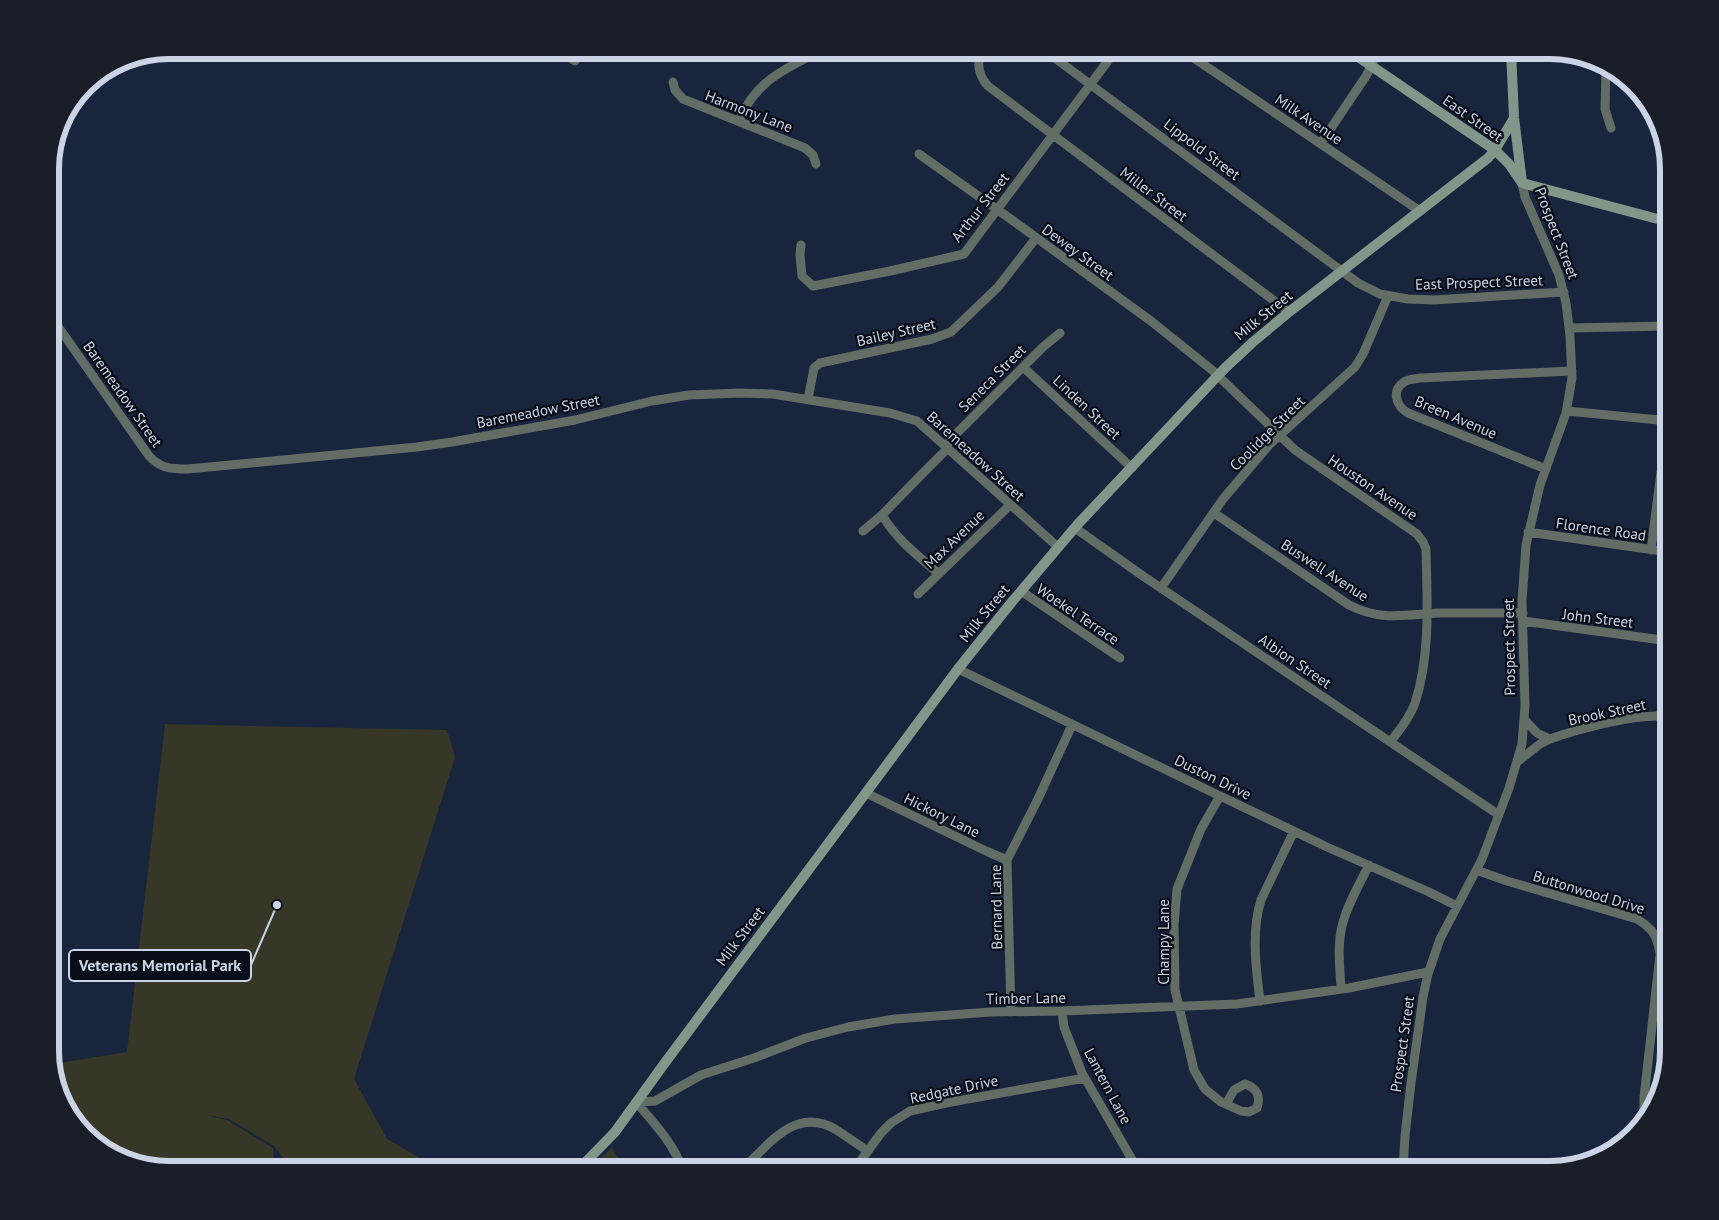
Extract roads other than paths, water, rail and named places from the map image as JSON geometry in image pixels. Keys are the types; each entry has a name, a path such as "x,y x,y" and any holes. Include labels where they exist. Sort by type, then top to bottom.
{"street":[{"path":"739,122 746,106 764,83 805,59"},
{"name":"Miller Street","path":"979,59 978,63 982,78 988,86 1289,312"},
{"name":"Lippold Street","path":"1056,59 1343,272"},
{"name":"Arthur Street","path":"801,245 802,276 813,286 964,254 1109,59"},
{"name":"Milk Avenue","path":"1195,59 1420,211"},
{"name":"East Street","path":"1362,59 1495,150 1509,164 1522,183"},
{"path":"1321,144 1372,66 1374,59"},
{"name":"Prospect Street","path":"1404,1161 1416,1041 1422,997 1428,972 1440,939 1476,870 1499,815 1522,744 1525,683 1523,571 1528,532 1546,470 1567,410 1570,395 1572,371 1570,328 1564,292 1559,275 1525,197 1514,118 1511,59"},
{"path":"1606,74 1606,109 1611,128"},
{"name":"Harmony Lane","path":"673,82 675,90 683,99 805,148 813,155 816,164"},
{"path":"1495,150 1514,118"},
{"name":"Milk Street","path":"587,1161 615,1132 958,669 1075,528 1218,376 1253,342 1488,158 1495,150"},
{"name":"Dewey Street","path":"919,154 1158,327 1218,376"},
{"path":"1522,183 1660,220"},
{"name":"Bailey Street","path":"808,399 814,368 820,363 942,336 951,332 998,287 1036,238"},
{"name":"East Prospect Street","path":"1343,272 1370,290 1388,296 1434,300 1564,292"},
{"name":"Coolidge Street","path":"1161,588 1223,499 1270,445 1355,367 1363,354 1388,296"},
{"path":"1570,328 1660,326"},
{"name":"Baremeadow Street","path":"59,328 149,456 160,466 173,469 188,470 417,446 575,420 652,401 689,395 753,392 808,399 910,418 925,427 1058,547"},
{"name":"Seneca Street","path":"863,532 924,473 950,440 1060,333"},
{"name":"Linden Street","path":"1023,367 1132,468"},
{"name":"Breen Avenue","path":"1546,470 1408,413 1398,406 1397,394 1404,382 1420,378 1572,371"},
{"name":"Houston Avenue","path":"1218,376 1280,436 1320,467 1417,534 1423,542 1426,550 1428,614 1422,671 1409,716 1390,742"},
{"path":"1567,410 1660,420"},
{"path":"1651,550 1660,472"},
{"name":"Max Avenue","path":"918,594 1010,505"},
{"name":"Buswell Avenue","path":"1214,513 1359,610 1382,616 1428,614 1523,617"},
{"path":"882,515 898,538 938,573"},
{"name":"Albion Street","path":"1075,528 1499,815"},
{"name":"Florence Road","path":"1528,532 1660,551"},
{"name":"Woekel Terrace","path":"1021,591 1120,658"},
{"name":"John Street","path":"1523,617 1660,640"},
{"name":"Duston Drive","path":"958,669 1220,796 1457,906"},
{"name":"Brook Street","path":"1517,762 1540,744 1550,740 1597,726 1652,716 1660,717"},
{"name":"Brook Street","path":"1524,720 1537,733 1550,740"},
{"name":"Bernard Lane","path":"1011,1012 1007,860 1072,725"},
{"name":"Hickory Lane","path":"866,793 1007,860"},
{"name":"Champy Lane","path":"1220,796 1201,829 1177,889 1174,925 1176,990 1194,1070 1205,1088 1226,1104"},
{"path":"1260,1001 1256,940 1257,911 1294,831"},
{"path":"1341,989 1339,945 1341,928 1350,904 1369,865"},
{"name":"Buttonwood Drive","path":"1476,870 1515,884 1637,919 1654,932 1660,954 1644,1108"},
{"name":"Timber Lane","path":"636,1102 655,1101 715,1069 754,1058 806,1038 848,1027 896,1019 962,1013 1237,1004 1341,989 1428,972"},
{"name":"Lantern Lane","path":"1062,1011 1064,1027 1085,1078 1132,1160"},
{"name":"Redgate Drive","path":"861,1161 891,1123 910,1111 1085,1078"},
{"path":"636,1102 666,1137 679,1161"},
{"path":"751,1161 775,1137 788,1128 809,1122 822,1124 834,1129 868,1151"}],"place":[{"name":"Veterans Memorial Park","path":"277,905"}]}
